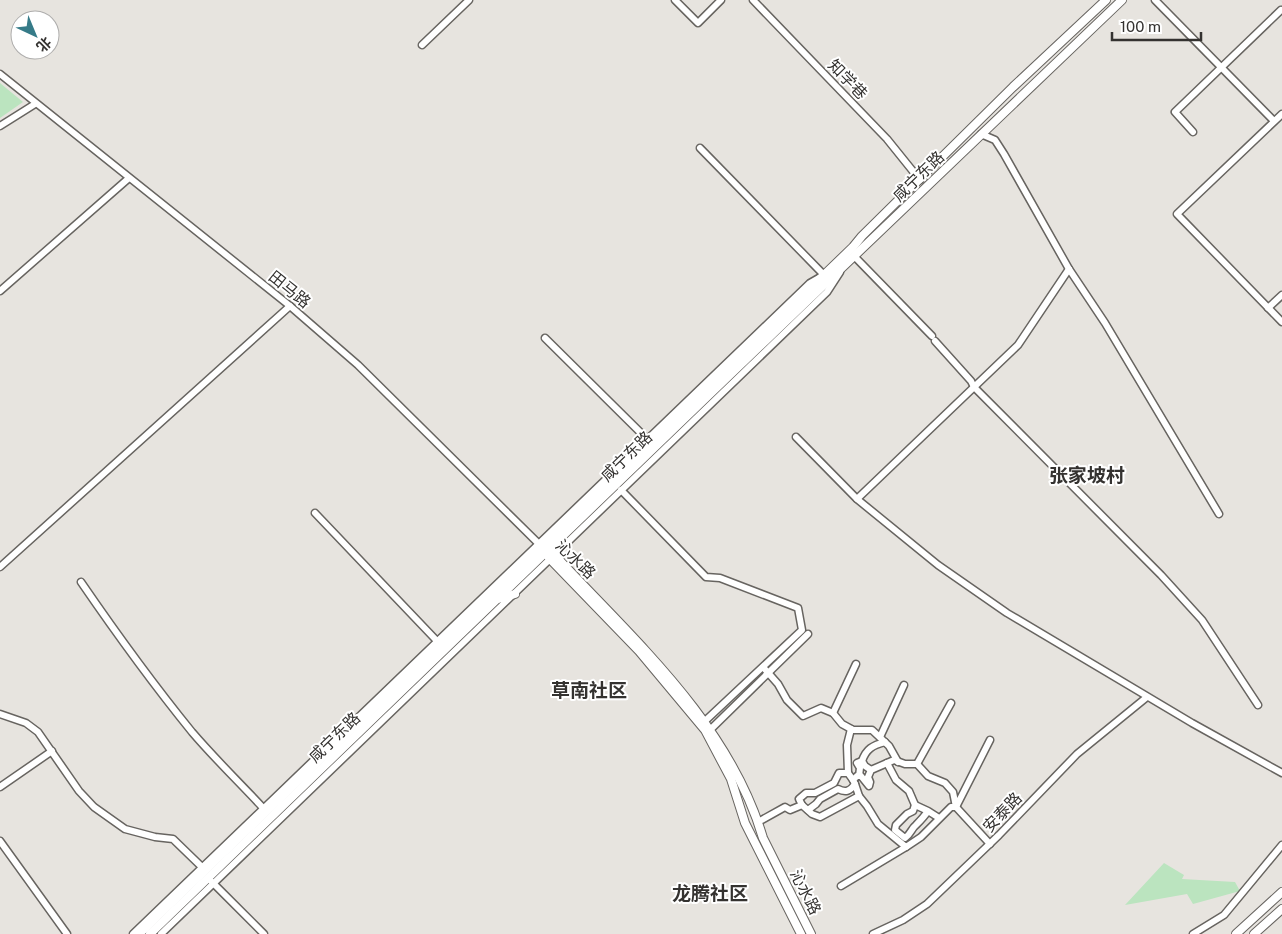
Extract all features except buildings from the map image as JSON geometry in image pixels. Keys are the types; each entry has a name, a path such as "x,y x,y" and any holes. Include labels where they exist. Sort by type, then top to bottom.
{"main road":[{"name":"咸宁东路","path":"139,934 207,875 496,600 862,236 1020,81 1106,0"},
{"name":"咸宁东路","path":"150,934 207,875 265,810 546,551 1122,0"},
{"name":"沁水路","path":"546,551 644,648 711,729 739,776 763,838 811,934"},
{"name":"沁水路","path":"546,551 639,652 705,730 731,778 745,823 801,934"},
{"path":"496,600 514,594"},
{"path":"1236,934 1282,892"},
{"path":"1254,934 1282,909"}],"street":[{"path":"422,45 469,0"},
{"path":"675,0 698,23 721,0"},
{"name":"知学巷","path":"753,0 887,139 920,180"},
{"path":"1154,0 1274,121"},
{"path":"1194,132 1175,112 1281,10"},
{"name":"田马路","path":"0,74 35,104 290,306 358,365 546,551"},
{"path":"0,126 35,104"},
{"path":"1282,114 1177,214 1282,322"},
{"path":"981,134 995,140 1004,154 1069,269 1105,323 1220,514"},
{"path":"133,934 207,875 514,594 546,551 647,439 810,282 824,275 700,148"},
{"path":"0,291 129,178"},
{"path":"854,256 934,339 972,381 974,387 1161,575 1196,614 1258,705"},
{"path":"81,582 119,637 193,732 265,810 438,641 621,490 827,292 845,266"},
{"path":"857,499 1018,345 1069,269"},
{"path":"1268,308 1282,295"},
{"path":"0,567 290,306"},
{"path":"544,338 647,439"},
{"path":"796,437 857,499 938,565 999,608 1146,698 1282,773"},
{"path":"621,490 706,577 720,578 798,608 802,630 705,721"},
{"path":"315,513 438,641"},
{"path":"711,729 808,634"},
{"path":"833,714 856,664"},
{"path":"762,667 778,684 786,700 803,716 821,708 833,714 842,724 851,728 872,730 889,746 898,762"},
{"path":"904,685 882,739 865,752 862,761 857,763 860,768 856,780 860,796 878,824 906,847"},
{"name":"安泰路","path":"873,934 903,920 927,904 990,844 1077,754 1146,698"},
{"path":"918,764 951,703"},
{"path":"0,714 26,723 38,732 79,792 94,807 124,829 154,837 173,839 264,934"},
{"path":"848,773 847,745 851,728"},
{"path":"956,807 990,740"},
{"path":"0,788 52,751"},
{"path":"836,786 843,792 848,791 861,776 869,786 868,777 871,770 894,760 904,764 918,764"},
{"path":"862,761 871,770"},
{"path":"887,764 896,780 909,791 915,805 939,818"},
{"path":"918,764 928,776 945,783 953,792 956,807 990,844"},
{"path":"758,822 785,807 790,810 805,807 820,799 836,786 839,773 848,773 856,780"},
{"path":"836,786 814,793 806,793 800,799 812,814 820,817 860,796"},
{"path":"915,805 913,811 896,825 895,830 904,838 910,834 914,826 921,822 928,812"},
{"path":"841,886 921,837 951,807 956,807"},
{"path":"0,841 67,934"},
{"path":"1193,934 1224,915 1282,845"},
{"path":"161,934 207,875"}],"green space":[{"path":"0,83 23,102 0,118"},
{"path":"1164,863 1184,875 1182,879 1235,882 1240,891 1193,904 1187,894 1125,905"}],"district":[{"name":"张家坡村","path":"1087,475"},
{"name":"草南社区","path":"589,690"},
{"name":"龙腾社区","path":"710,893"}]}
